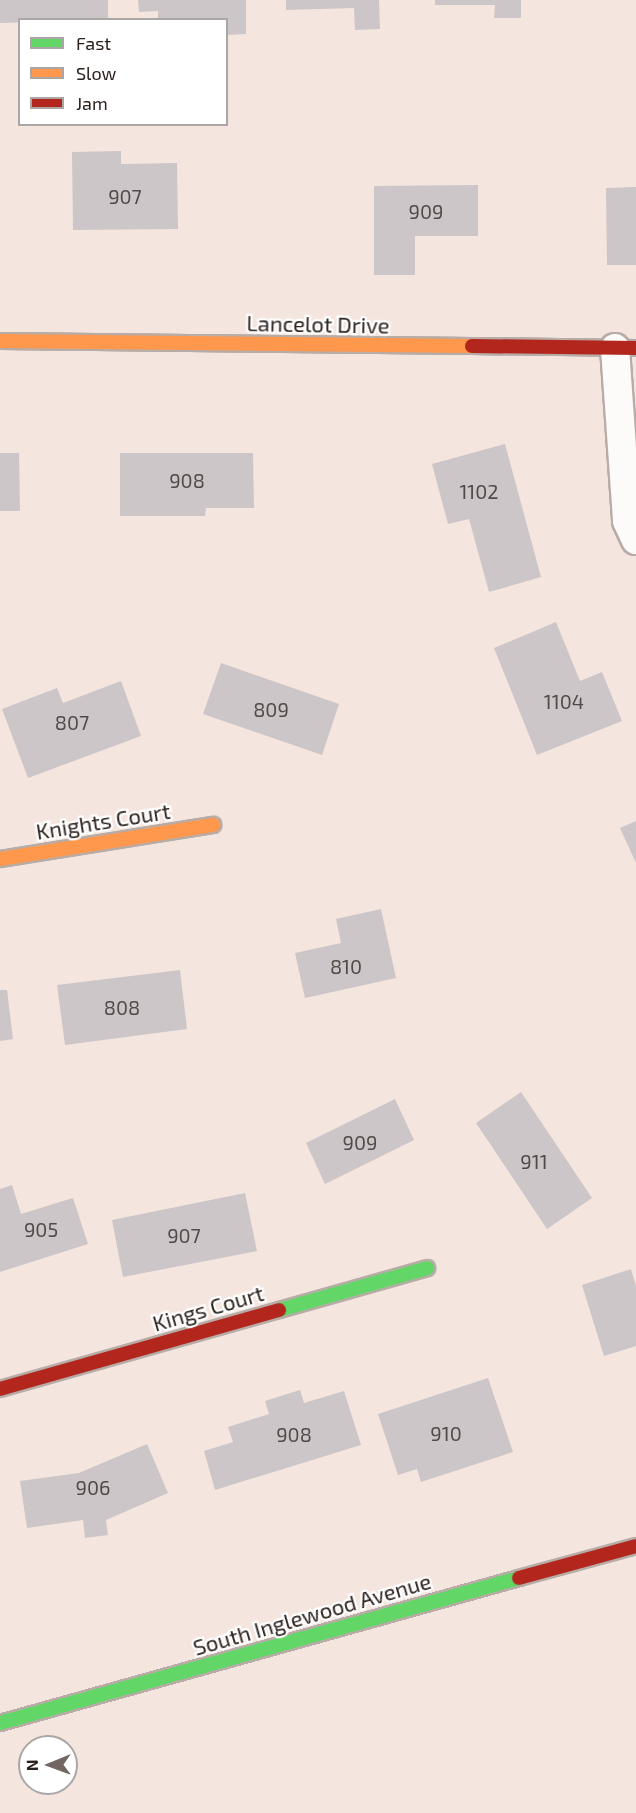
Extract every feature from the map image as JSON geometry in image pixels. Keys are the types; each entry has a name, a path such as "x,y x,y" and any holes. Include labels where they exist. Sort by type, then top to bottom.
{"street":[{"name":"Lancelot Drive","path":"0,341 625,348"},
{"path":"625,348 627,521 636,540"},
{"name":"Knights Court","path":"0,859 213,825"},
{"name":"Kings Court","path":"0,1389 427,1268"},
{"name":"South Inglewood Avenue","path":"0,1723 636,1546"}],"building":[{"path":"0,0 108,0 108,18 18,18 18,22 0,23"},
{"path":"138,0 246,0 246,34 228,35 228,18 158,18 158,11 139,12"},
{"path":"286,0 379,0 380,29 355,30 354,8 286,10"},
{"path":"435,0 521,0 521,18 494,18 495,5 435,5"},
{"path":"121,151 121,164 177,163 178,229 73,230 72,152"},
{"path":"478,185 478,236 415,236 415,275 374,275 374,186"},
{"path":"636,187 636,265 607,265 606,188"},
{"path":"505,444 541,577 489,592 469,519 448,524 432,464"},
{"path":"0,453 19,453 20,511 0,511"},
{"path":"120,453 253,453 254,508 206,508 205,516 120,516"},
{"path":"556,622 580,681 602,672 622,721 537,755 494,648"},
{"path":"221,663 339,704 322,755 203,714"},
{"path":"121,681 141,736 28,778 2,709 57,688 63,703"},
{"path":"636,821 636,863 620,828"},
{"path":"381,909 396,978 305,998 295,953 341,943 336,919"},
{"path":"180,970 187,1029 65,1045 57,985"},
{"path":"0,990 7,990 13,1039 0,1041"},
{"path":"521,1092 592,1198 547,1229 476,1123"},
{"path":"395,1099 414,1140 325,1184 306,1143"},
{"path":"12,1185 21,1214 73,1198 88,1244 0,1272 0,1189"},
{"path":"245,1193 257,1251 123,1277 112,1220"},
{"path":"631,1269 636,1286 636,1346 604,1356 582,1285"},
{"path":"488,1378 513,1452 421,1482 417,1469 398,1475 378,1414"},
{"path":"300,1390 304,1403 344,1391 361,1445 215,1490 204,1451 233,1442 228,1427 269,1414 265,1401"},
{"path":"147,1444 168,1493 106,1520 108,1535 85,1538 83,1520 27,1528 20,1481 79,1473"}],"traffic: fast":[{"path":"279,1310 427,1268"},
{"path":"0,1723 519,1578"}],"traffic: slow":[{"path":"0,341 472,346"},
{"path":"0,859 213,825"}],"traffic: jam":[{"path":"472,346 636,348"},
{"path":"0,1389 279,1310"},
{"path":"519,1578 636,1546"}]}
